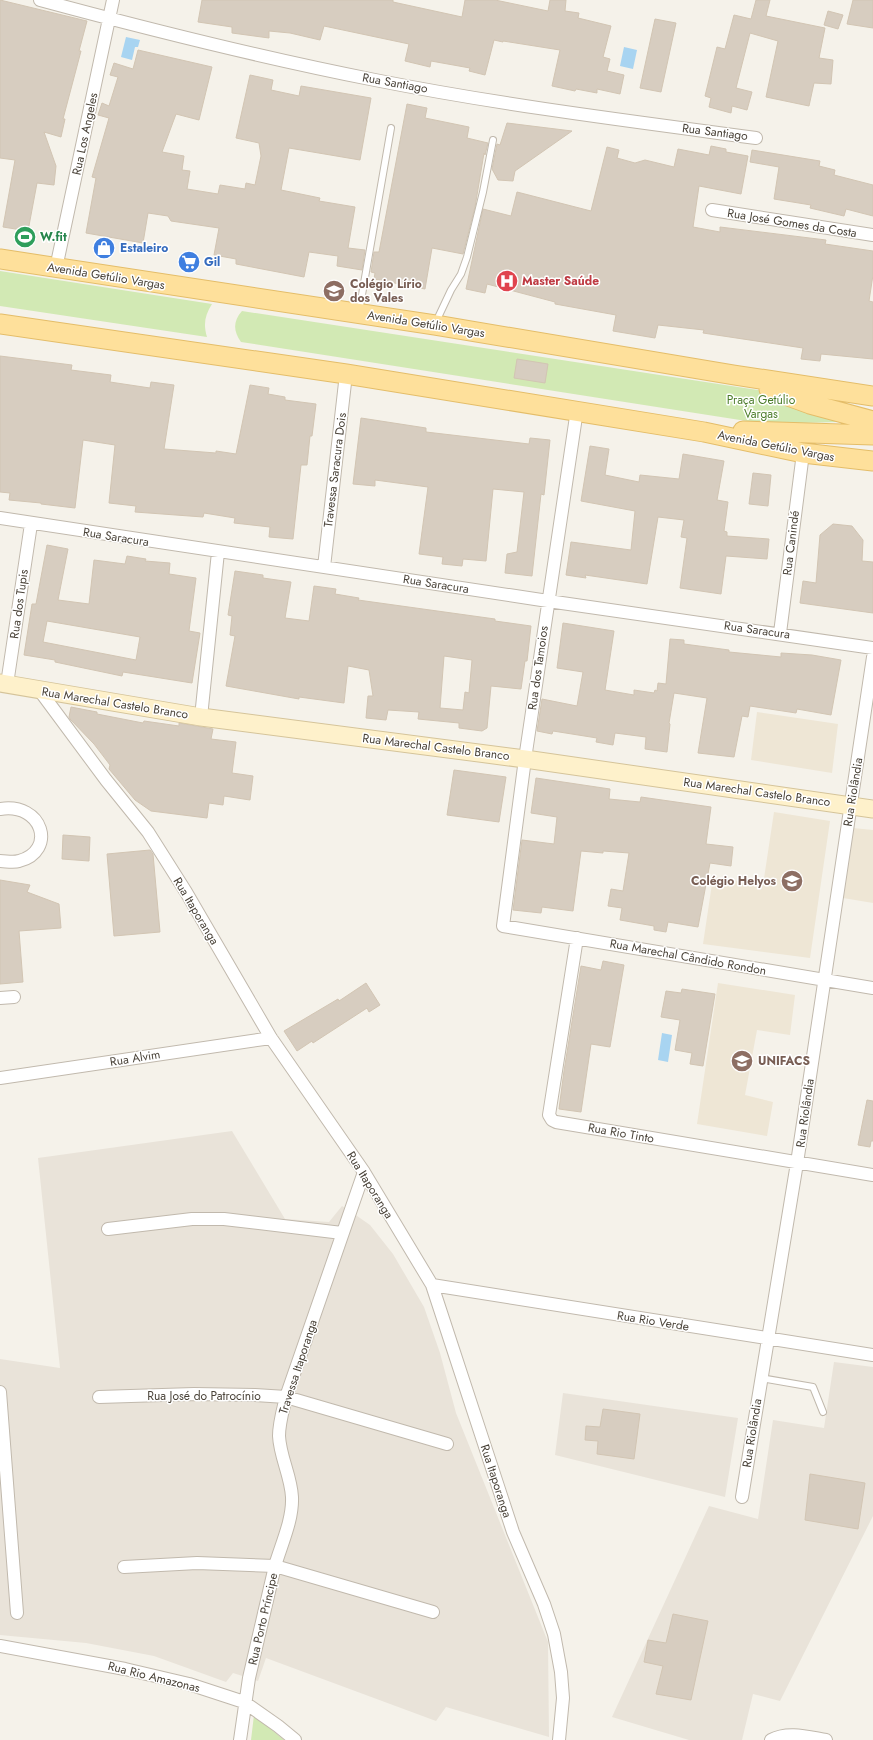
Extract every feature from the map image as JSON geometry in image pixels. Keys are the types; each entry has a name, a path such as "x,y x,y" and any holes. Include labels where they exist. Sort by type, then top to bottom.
{"main road":[{"name":"Avenida Getúlio Vargas","path":"0,259 359,313 734,376 873,396"},
{"name":"Avenida Getúlio Vargas","path":"0,324 346,374 577,410 704,432 803,453 873,461"},
{"name":"Avenida Getúlio Vargas","path":"734,376 810,404 873,421"},
{"name":"Avenida Getúlio Vargas","path":"704,432 873,435"}],"street":[{"name":"Rua Santiago","path":"40,0 252,53 376,80 606,118 756,138"},
{"name":"Rua Los Angeles","path":"56,268 113,0"},
{"name":"Rua José Gomes da Costa","path":"712,210 873,235"},
{"name":"Travessa Saracura Dois","path":"324,567 346,374"},
{"name":"Rua dos Tamoios","path":"504,926 525,759 577,410"},
{"name":"Rua Canindé","path":"780,634 803,453"},
{"name":"Rua Saracura","path":"0,518 30,524 218,552 873,648"},
{"name":"Rua dos Tupis","path":"4,684 30,524"},
{"path":"201,718 218,552"},
{"name":"Rua Riolândia","path":"742,1497 797,1163 873,657"},
{"name":"Rua Marechal Castelo Branco","path":"4,684 201,718 525,759 873,809"},
{"name":"Rua Itaporanga","path":"40,691 106,780 148,832 186,892 270,1038 364,1172 432,1285 513,1532 544,1604 554,1634 561,1672 563,1698 559,1740"},
{"path":"0,809 6,808 22,810 33,816 40,826 41,834 40,843 31,856 18,862 0,861"},
{"name":"Rua Marechal Cândido Rondon","path":"504,926 873,988"},
{"name":"Rua Rio Tinto","path":"577,938 549,1115 552,1120 556,1122 873,1175"},
{"path":"0,998 14,997"},
{"name":"Rua Alvim","path":"0,1078 270,1038"},
{"name":"Travessa Itaporanga","path":"275,1566 289,1519 292,1498 288,1473 281,1450 279,1436 281,1418 286,1397 364,1172"},
{"path":"108,1229 192,1220 224,1220 342,1233"},
{"name":"Rua Rio Verde","path":"432,1285 873,1355"},
{"path":"0,1392 17,1613"},
{"name":"Rua José do Patrocínio","path":"99,1397 194,1394 286,1397 447,1444"},
{"path":"124,1567 197,1563 275,1566"},
{"name":"Rua Porto Príncipe","path":"240,1740 244,1702 275,1566 433,1612"},
{"name":"Rua Rio Amazonas","path":"0,1646 125,1669 188,1684 244,1702 295,1740"},
{"path":"771,1740 778,1736 790,1735 826,1740"}],"lane":[{"path":"359,313 391,128"},
{"path":"435,325 451,290 461,274 467,257 483,192 493,140"},
{"path":"761,1378 813,1387 823,1412"}],"shaded area":[{"path":"757,712 838,724 832,773 751,760"},
{"name":"Colégio Helyos","path":"774,812 830,821 810,958 703,944 713,877 763,885"},
{"path":"853,828 873,830 873,903 843,898"},
{"path":"718,983 795,995 790,1035 757,1030 745,1095 773,1102 767,1136 697,1124"},
{"path":"232,1131 285,1219 329,1222 342,1206 350,1211 370,1225 393,1254 424,1307 440,1353 456,1413 548,1642 549,1737 446,1707 436,1721 266,1658 258,1681 233,1673 226,1682 154,1656 86,1643 0,1635 0,1359 60,1368 38,1158"},
{"path":"834,1362 873,1367 873,1516 780,1701 753,1694 742,1740 689,1740 612,1717 709,1506 758,1519 773,1420 824,1428"},
{"path":"563,1393 738,1418 725,1497 555,1455"}],"green space":[{"path":"0,271 212,304 205,320 207,337 0,306"},
{"name":"Praça Getúlio Vargas","path":"242,311 784,394 837,422 765,424 241,342 235,330 235,326"},
{"path":"254,1715 284,1740 251,1740"}],"water":[{"path":"126,37 140,40 138,47 135,47 132,60 121,57"},
{"path":"624,47 637,50 633,69 620,66"},
{"path":"662,1033 672,1035 668,1062 658,1060"}],"building":[{"path":"0,0 87,21 79,51 81,51 63,119 65,119 61,137 44,132 56,166 54,185 37,183 28,231 3,227 15,160 0,158"},
{"path":"202,0 393,0 393,2 462,17 465,0 495,0 548,11 550,0 566,0 565,11 579,13 578,18 611,26 603,57 610,59 607,71 624,75 620,94 597,89 597,93 576,89 575,91 552,86 560,50 494,40 485,75 469,71 470,68 431,61 430,67 405,61 409,44 324,26 320,40 290,33 269,31 269,38 232,33 232,27 198,22"},
{"path":"756,0 770,0 766,16 825,28 819,58 833,60 831,84 814,83 809,106 766,97 778,41 750,33 736,88 752,92 747,110 732,106 731,113 709,107 711,98 705,96 717,47 725,49 734,15 751,19"},
{"path":"853,0 873,0 873,28 847,24"},
{"path":"828,11 843,15 838,29 824,25"},
{"path":"655,19 676,23 661,92 640,88"},
{"path":"138,50 212,67 199,120 176,114 162,152 184,156 182,170 190,171 187,189 218,194 220,185 245,189 246,183 255,185 261,156 259,143 236,138 250,75 273,80 271,90 299,96 301,86 371,98 360,160 289,148 281,190 320,198 319,201 355,207 348,248 365,250 362,270 337,266 338,256 309,252 304,277 236,264 236,259 214,255 219,228 171,221 168,216 148,213 143,243 86,233 96,178 92,177 109,118 98,115 102,103 109,106 118,77 110,75 114,63 133,69"},
{"path":"407,104 427,108 425,118 469,127 467,138 488,143 485,155 484,153 475,207 463,254 432,248 425,289 374,279 375,273 371,272 374,252 379,252"},
{"path":"507,123 572,131 515,171 513,181 498,180 492,169 497,144 500,145"},
{"path":"711,146 726,149 726,152 748,156 741,194 699,186 693,227 720,232 720,227 826,240 825,244 873,251 873,275 869,301 873,302 873,359 821,354 820,361 801,359 803,348 703,333 704,330 658,325 655,338 613,331 616,315 555,304 555,302 487,284 485,293 466,289 483,209 511,216 517,192 591,211 607,147 619,150 617,158 635,163 645,160 674,167 678,149 709,155"},
{"path":"752,150 820,161 819,166 835,170 834,175 873,185 873,216 846,209 844,216 810,208 811,205 774,199 779,167 750,162"},
{"path":"0,356 72,365 71,370 111,375 110,382 150,388 151,382 174,385 164,449 216,453 216,451 236,454 250,385 269,388 268,394 285,397 285,400 316,404 312,436 310,436 307,465 301,465 293,539 269,537 270,527 234,523 235,518 204,513 203,517 135,512 136,506 109,503 115,445 83,440 75,508 9,500 10,493 0,492"},
{"path":"517,359 548,364 545,383 514,378"},
{"path":"361,418 426,428 426,432 529,444 530,438 550,440 544,495 541,494 532,576 505,573 507,554 517,552 524,492 493,489 486,561 463,559 462,566 442,564 443,557 419,554 428,487 375,480 375,486 353,484"},
{"path":"590,446 609,449 605,475 639,482 640,475 679,479 683,454 724,461 717,500 728,502 724,531 727,532 727,536 769,539 767,559 726,556 721,594 680,588 687,538 681,537 684,520 658,517 647,584 585,575 586,578 566,575 571,542 631,550 635,511 581,501"},
{"path":"753,473 771,475 768,506 749,504"},
{"path":"833,524 852,526 863,540 862,561 873,562 873,613 800,603 803,581 816,583 820,535"},
{"path":"47,545 68,549 58,600 89,604 94,560 125,564 127,556 146,559 145,561 170,563 169,574 196,578 189,631 200,633 192,683 123,672 122,676 55,662 55,660 24,655 32,604 36,604","holes":["47,621 140,637 136,660 43,642"]},
{"path":"235,571 263,575 263,578 291,582 285,618 309,621 314,586 336,589 335,594 359,598 358,600 495,619 495,621 531,626 527,661 525,661 521,689 491,686 487,728 482,731 459,728 459,723 418,719 419,712 388,710 386,720 366,718 368,696 373,696 369,670 348,666 344,703 299,697 299,699 226,686 235,636 230,635 232,616 228,615","holes":["444,656 472,660 469,693 465,692 463,710 440,708"]},
{"path":"563,623 614,631 605,690 634,695 634,690 654,693 655,690 657,691 658,683 666,684 670,639 684,640 684,644 729,650 729,652 781,657 781,653 812,655 841,660 831,715 797,709 796,713 750,706 748,717 742,716 734,757 698,753 707,698 674,693 669,723 667,752 645,749 646,737 615,733 613,745 596,742 597,738 553,731 552,734 537,731 542,699 577,706 583,672 557,668"},
{"path":"71,707 143,723 144,721 179,726 179,723 213,729 211,739 236,742 232,773 253,776 250,800 224,796 223,805 209,803 207,818 151,811 135,800 109,769 110,765 94,744 70,719"},
{"path":"454,770 506,777 499,822 447,815"},
{"path":"536,778 610,789 609,799 640,802 641,797 711,807 706,844 733,847 731,866 710,863 698,927 668,922 666,932 654,930 654,926 620,920 622,908 608,906 611,889 623,891 629,853 581,851 573,911 542,907 541,913 513,910 522,840 554,844 557,817 531,813"},
{"path":"63,835 90,837 89,861 62,859"},
{"path":"150,850 153,854 160,932 114,936 107,854"},
{"path":"0,880 30,885 27,892 59,904 61,928 19,931 23,982 0,984"},
{"path":"603,961 624,965 610,1047 591,1044 581,1112 559,1109 581,966 601,970"},
{"path":"366,983 380,1005 369,1012 367,1008 313,1043 312,1041 297,1051 284,1031 338,999 339,1001"},
{"path":"682,989 715,994 703,1066 690,1064 692,1053 675,1050 680,1020 661,1017 666,991 681,993"},
{"path":"867,1100 873,1101 873,1141 871,1141 870,1147 858,1145"},
{"path":"603,1409 640,1414 634,1459 597,1454 598,1441 585,1440 586,1426 600,1427"},
{"path":"810,1474 865,1483 858,1529 805,1520"},
{"path":"673,1614 708,1621 691,1700 656,1694 663,1666 644,1662 648,1640 666,1643"}],"place":[{"name":"W.fit","path":"25,237"},
{"name":"Estaleiro","path":"104,248"},
{"name":"Gil","path":"189,262"},
{"name":"Master Saúde","path":"507,281"},
{"name":"Colégio Lírio dos Vales","path":"334,291"},
{"name":"Colégio Helyos","path":"792,881"},
{"name":"UNIFACS","path":"742,1061"}]}
